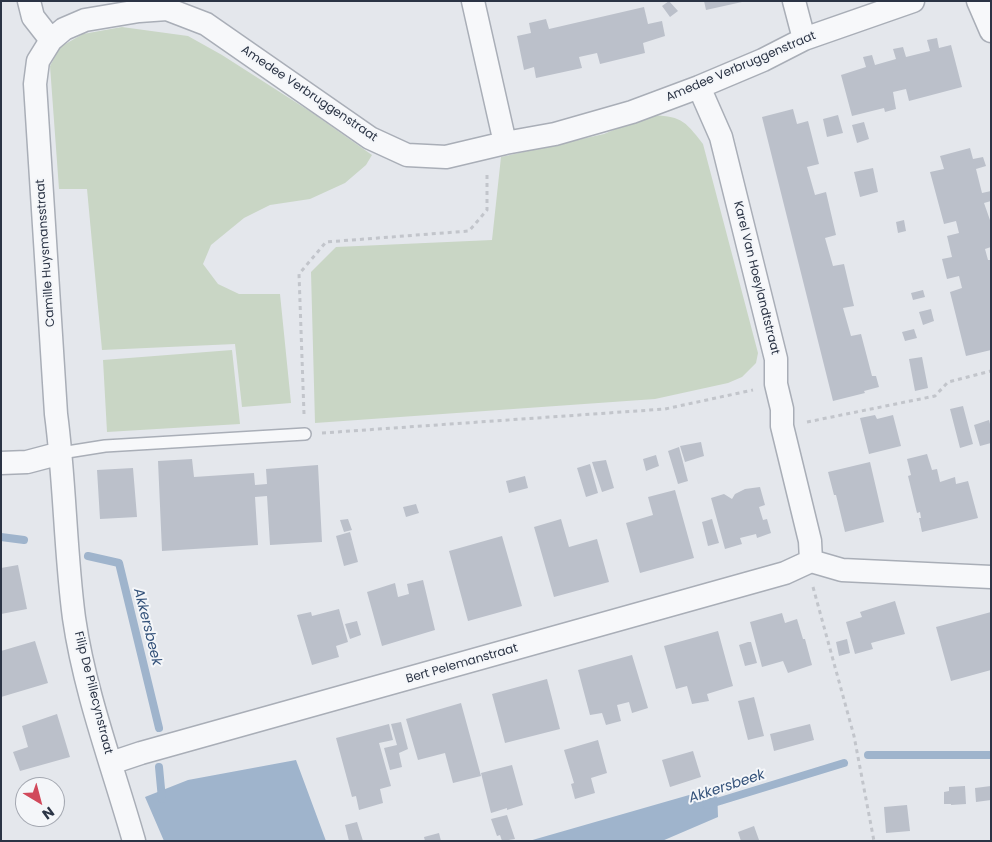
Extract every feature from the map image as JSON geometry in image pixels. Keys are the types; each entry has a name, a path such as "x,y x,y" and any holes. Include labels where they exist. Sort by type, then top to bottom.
{"street":[{"path":"29,1 33,17 51,40"},
{"path":"472,1 496,145"},
{"path":"794,1 804,39"},
{"name":"Amedee Verbruggenstraat","path":"51,40 64,28 85,20 139,11 167,9 206,24 370,138 407,155 446,157 554,134 632,112 700,87 763,60 804,39 913,1"},
{"path":"978,1 991,31"},
{"name":"Camille Huysmansstraat","path":"51,40 38,61 35,84 56,414 61,453"},
{"name":"Karel Van Hoeylandtstraat","path":"700,87 723,147 776,359 776,384 782,409 782,426 810,541 811,561"},
{"path":"1,463 27,462 61,453"},
{"name":"Filip De Pillecynstraat","path":"61,453 62,494 74,618 100,730 134,841"},
{"path":"811,561 842,570 991,577"},
{"name":"Bert Pelemanstraat","path":"111,763 151,750 785,573 811,561"}],"lane":[{"path":"61,453 105,446 305,434"}],"path":[{"path":"496,145 487,210 469,231 326,242 299,274 305,434 665,409 776,384"},
{"path":"782,426 935,396 948,382 991,371"},
{"path":"811,561 812,583 854,736 874,841"}],"green space":[{"path":"122,27 188,36 222,55 311,112 372,155 366,165 345,183 310,199 270,205 244,218 211,245 203,264 218,284 239,294 280,294 291,403 242,407 235,344 102,350 87,189 59,189 50,66 60,47 83,34"},
{"path":"649,115 668,116 680,120 691,129 703,144 758,353 756,363 742,377 728,383 655,399 315,423 311,272 336,247 492,240 501,157 604,134"},
{"path":"232,350 240,424 107,432 103,360"}],"water":[{"path":"296,760 326,841 164,841 145,797 188,780"},
{"path":"717,787 718,817 662,841 529,841"}],"building":[{"path":"669,1 678,11 670,17 662,6"},
{"path":"704,1 742,1 742,2 706,10"},
{"path":"644,7 648,24 662,21 665,36 643,43 645,53 600,64 597,53 579,57 582,68 536,78 534,67 524,70 517,36 531,33 529,23 546,19 549,29"},
{"path":"937,38 939,48 951,45 962,87 909,101 906,89 893,92 896,109 885,112 884,108 852,116 841,75 866,67 863,57 872,55 875,65 896,59 893,49 903,47 906,57 930,51 927,40"},
{"path":"793,109 797,124 808,121 819,164 807,167 815,195 826,192 836,235 825,238 833,266 844,264 854,306 843,308 851,336 861,334 872,376 876,376 879,387 864,391 865,393 833,401 762,117"},
{"path":"838,115 843,133 827,137 823,119"},
{"path":"864,122 869,139 857,143 852,125"},
{"path":"970,148 973,159 983,157 986,166 976,169 982,193 991,191 991,201 984,203 991,223 991,247 985,249 988,260 991,260 991,350 966,356 950,292 962,288 959,276 947,279 942,259 952,257 947,236 959,233 956,221 944,224 930,172 944,169 940,156"},
{"path":"873,168 878,192 860,197 854,172"},
{"path":"904,220 906,231 898,233 896,222"},
{"path":"923,290 925,297 913,300 911,293"},
{"path":"931,309 934,321 923,325 919,312"},
{"path":"914,329 917,338 905,341 902,332"},
{"path":"922,357 928,388 915,391 909,359"},
{"path":"963,406 973,444 960,448 950,409"},
{"path":"875,415 877,419 893,415 901,446 869,454 860,418"},
{"path":"989,420 991,443 980,446 974,425"},
{"path":"701,442 704,456 685,462 680,446"},
{"path":"679,447 688,481 678,484 668,451"},
{"path":"927,454 932,470 937,469 940,482 955,477 956,484 968,481 978,518 922,532 919,518 921,518 920,512 917,513 908,476 911,475 907,459"},
{"path":"656,455 659,466 646,471 643,459"},
{"path":"192,459 194,477 254,473 255,485 267,484 266,469 318,465 322,542 270,545 267,496 255,497 258,545 162,551 158,461"},
{"path":"606,460 614,488 602,492 592,462"},
{"path":"870,462 884,522 845,532 828,472"},
{"path":"590,464 598,493 586,497 577,468"},
{"path":"133,468 137,517 100,519 97,470"},
{"path":"525,476 528,488 509,493 506,481"},
{"path":"760,487 765,505 759,507 763,520 767,519 771,533 757,538 756,534 740,538 742,544 725,549 711,498 724,494 732,499 735,494 745,489"},
{"path":"675,490 694,558 640,573 626,523 653,515 648,497"},
{"path":"416,504 419,513 406,517 403,507"},
{"path":"348,519 352,530 344,532 340,520"},
{"path":"561,519 569,547 597,539 609,582 554,597 534,527"},
{"path":"712,519 719,543 708,546 702,522"},
{"path":"350,532 358,562 344,566 336,536"},
{"path":"502,536 522,606 468,621 449,551"},
{"path":"18,565 27,609 1,614 1,568"},
{"path":"423,580 435,630 382,646 367,592 395,583 398,597 409,594 407,584"},
{"path":"895,601 905,634 871,643 873,649 855,654 846,622 862,617 860,612"},
{"path":"339,609 348,642 336,646 339,657 312,665 297,615 311,612 312,616"},
{"path":"991,612 991,670 951,681 936,627"},
{"path":"782,613 785,623 797,619 812,665 788,673 783,661 762,667 750,622"},
{"path":"357,621 361,635 350,639 345,624"},
{"path":"718,631 733,686 707,694 709,701 692,704 687,686 676,689 664,646"},
{"path":"847,639 850,653 839,656 836,642"},
{"path":"35,641 48,683 1,697 1,651"},
{"path":"751,642 757,663 745,666 739,645"},
{"path":"632,655 648,708 632,713 629,702 617,705 621,721 606,725 602,713 590,715 578,670"},
{"path":"547,679 560,729 505,743 492,694"},
{"path":"754,697 764,736 748,740 738,701"},
{"path":"461,703 481,776 453,783 445,753 418,760 406,719"},
{"path":"57,714 70,757 20,771 13,752 28,747 22,726"},
{"path":"401,722 408,749 399,753 402,767 390,770 384,748 397,745 391,724"},
{"path":"389,724 393,740 379,743 391,786 380,789 383,803 359,810 356,796 352,797 336,738"},
{"path":"810,724 814,740 774,751 770,734"},
{"path":"598,740 607,773 591,778 595,793 575,799 571,784 574,783 564,750"},
{"path":"693,751 701,777 670,787 662,760"},
{"path":"512,765 523,805 491,813 481,773"},
{"path":"965,786 966,804 944,804 944,792 949,791 949,787"},
{"path":"991,786 991,800 976,802 975,788"},
{"path":"907,805 910,831 886,833 884,807"},
{"path":"507,815 515,839 502,841 500,835 497,836 491,819"},
{"path":"357,822 363,841 349,841 345,825"},
{"path":"754,826 759,840 741,841 738,832"},
{"path":"439,833 441,841 425,841 424,837"}],"waterway":[{"name":"Akkersbeek","path":"1,537 24,540"},
{"name":"Akkersbeek","path":"88,556 119,563 159,728"},
{"name":"Akkersbeek","path":"868,755 991,755"},
{"name":"Akkersbeek","path":"707,805 844,763"},
{"name":"Akkersbeek","path":"159,767 162,799"}]}
